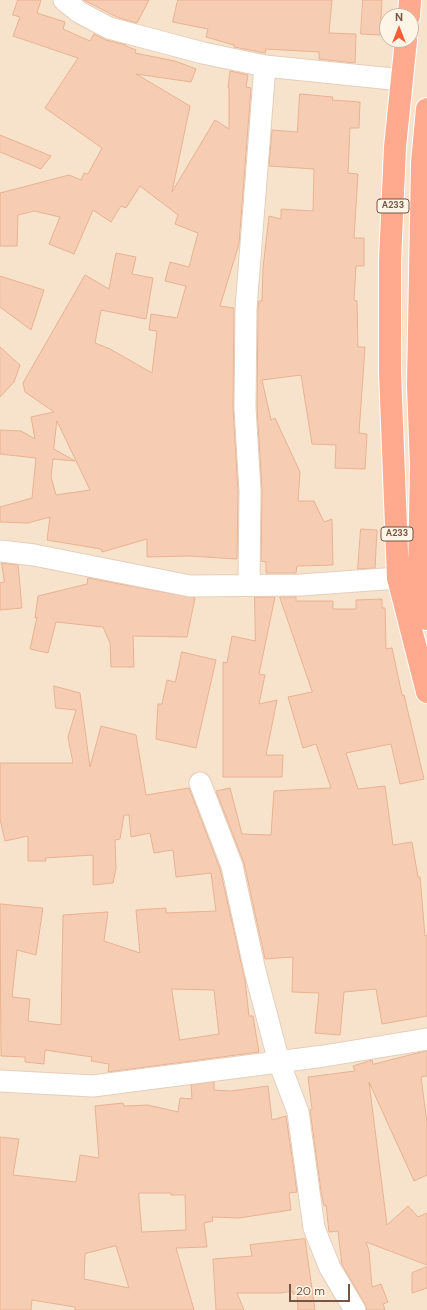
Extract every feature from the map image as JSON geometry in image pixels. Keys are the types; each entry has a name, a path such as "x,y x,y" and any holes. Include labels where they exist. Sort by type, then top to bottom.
{"highway":[{"name":"A233","path":"405,48 396,148 390,261 390,372 398,578 427,692"},
{"name":"A233","path":"427,109 422,163 418,385 421,466 419,574 427,619"}],"street":[{"path":"64,0 79,12 109,28 203,53 265,66 402,80"},
{"path":"249,585 250,491 245,408 246,308 265,66"},
{"path":"0,551 34,555 190,586 301,584 398,578"},
{"path":"200,783 232,866 255,971 279,1062 298,1112 314,1228 330,1268 355,1310"},
{"path":"0,1081 93,1086 279,1062 427,1039"}],"shaded area":[{"path":"0,0 427,0 427,1310 0,1310"}],"building":[{"path":"18,0 41,0 37,13 65,22 63,29 90,41 94,34 106,40 126,45 136,50 135,53 175,61 196,69 191,82 136,74 190,106 172,192 215,120 229,129 228,88 230,71 248,75 246,87 251,88 239,244 220,306 234,308 233,408 238,491 237,559 189,556 147,557 147,539 102,552 101,549 47,540 50,517 28,523 0,522 0,507 32,498 36,458 0,454 0,430 21,431 35,439 31,417 54,412 25,392 23,383 85,275 109,289 116,253 136,257 132,274 153,278 146,319 101,310 95,343 110,349 152,373 157,331 149,330 151,314 177,318 186,286 165,281 170,262 189,267 198,233 175,224 178,215 140,186 126,208 121,206 111,222 93,210 74,254 49,244 60,217 34,211 18,215 17,246 0,246 0,193 69,175 81,180 84,173 88,174 102,148 45,108 78,58 13,36 20,17 13,15","holes":["57,421 90,490 56,495 51,477 53,459 75,461 54,449"]},
{"path":"84,0 149,0 137,23 119,18"},
{"path":"178,0 332,0 329,33 356,34 355,63 319,59 319,52 266,49 265,53 234,47 234,45 206,37 208,29 173,22"},
{"path":"363,0 382,0 382,8 379,8 379,35 361,34"},
{"path":"300,94 333,97 332,100 360,102 359,128 350,128 348,173 358,174 354,238 364,238 364,266 356,266 354,300 357,301 358,347 365,347 359,433 367,434 365,469 335,468 336,445 312,444 301,375 262,380 271,420 275,418 300,472 298,501 314,501 324,522 332,519 333,565 297,566 296,573 266,573 266,562 261,561 262,490 257,408 258,309 259,301 262,301 263,268 269,216 281,219 281,209 313,211 314,169 269,166 272,130 297,132"},
{"path":"0,135 51,156 41,169 0,152"},
{"path":"0,276 44,290 31,330 0,307"},
{"path":"0,347 20,365 14,382 0,397"},
{"path":"361,529 377,530 375,568 358,569"},
{"path":"2,563 18,565 22,608 0,610 0,583 4,582"},
{"path":"88,578 195,598 187,637 133,636 134,667 111,667 110,643 103,627 56,622 48,653 30,649 37,617 35,618 38,596 87,584"},
{"path":"255,597 275,597 259,674 265,675 259,704 277,700 266,755 283,755 282,777 223,777 223,662 227,663 232,636 255,641"},
{"path":"280,597 296,597 296,601 333,601 333,609 356,609 356,600 382,599 382,608 385,608 386,649 392,648 402,695 404,695 424,779 400,784 391,744 346,753 358,789 385,786 393,845 412,842 418,877 420,877 425,936 427,935 427,1016 382,1024 376,989 344,992 340,1035 315,1033 319,993 292,992 293,957 265,959 244,863 216,791 230,788 242,834 271,835 274,791 331,788 316,744 303,748 288,697 312,692"},
{"path":"182,652 216,660 196,748 156,739 158,704 162,704 167,680 175,682"},
{"path":"54,686 80,693 90,767 101,726 136,735 146,795 189,788 220,869 245,980 249,1016 253,1016 259,1052 108,1072 109,1064 91,1061 92,1057 45,1050 44,1064 25,1062 25,1057 1,1056 0,904 43,908 36,955 17,950 12,997 30,999 28,1021 61,1025 63,915 108,912 104,941 140,953 136,910 166,908 166,913 216,911 211,873 176,877 173,850 154,853 150,833 131,837 129,815 124,815 120,839 115,840 116,868 113,883 93,885 93,855 45,858 46,861 28,861 28,836 5,841 0,819 0,763 73,763 68,737 76,710 56,708","holes":["172,989 214,990 219,1034 180,1040"]},
{"path":"427,1051 427,1076 421,1077 427,1123 427,1175 414,1181 369,1082 387,1225 408,1206 418,1217 427,1213 427,1265 366,1242 369,1251 372,1287 381,1284 388,1302 383,1304 385,1310 367,1310 342,1265 338,1231 329,1232 326,1205 324,1206 321,1191 310,1110 312,1109 308,1077 355,1071 353,1066 372,1060 373,1064"},
{"path":"214,1082 214,1090 231,1091 268,1086 272,1120 286,1116 297,1192 289,1193 291,1210 239,1218 212,1217 213,1221 204,1223 207,1247 176,1248 194,1310 75,1310 75,1307 32,1300 31,1310 0,1310 0,1137 19,1139 13,1175 76,1182 80,1155 99,1158 95,1106 123,1103 124,1106 148,1105 178,1112 180,1098 192,1099 191,1085","holes":["139,1193 171,1193 171,1195 185,1195 186,1230 142,1232","116,1246 129,1288 84,1279 85,1254"]},
{"path":"305,1239 315,1310 298,1310 297,1294 293,1294 292,1291 281,1293 237,1293 244,1310 216,1310 213,1259 252,1256 250,1245"},
{"path":"427,1267 427,1288 412,1293 412,1273"}]}
